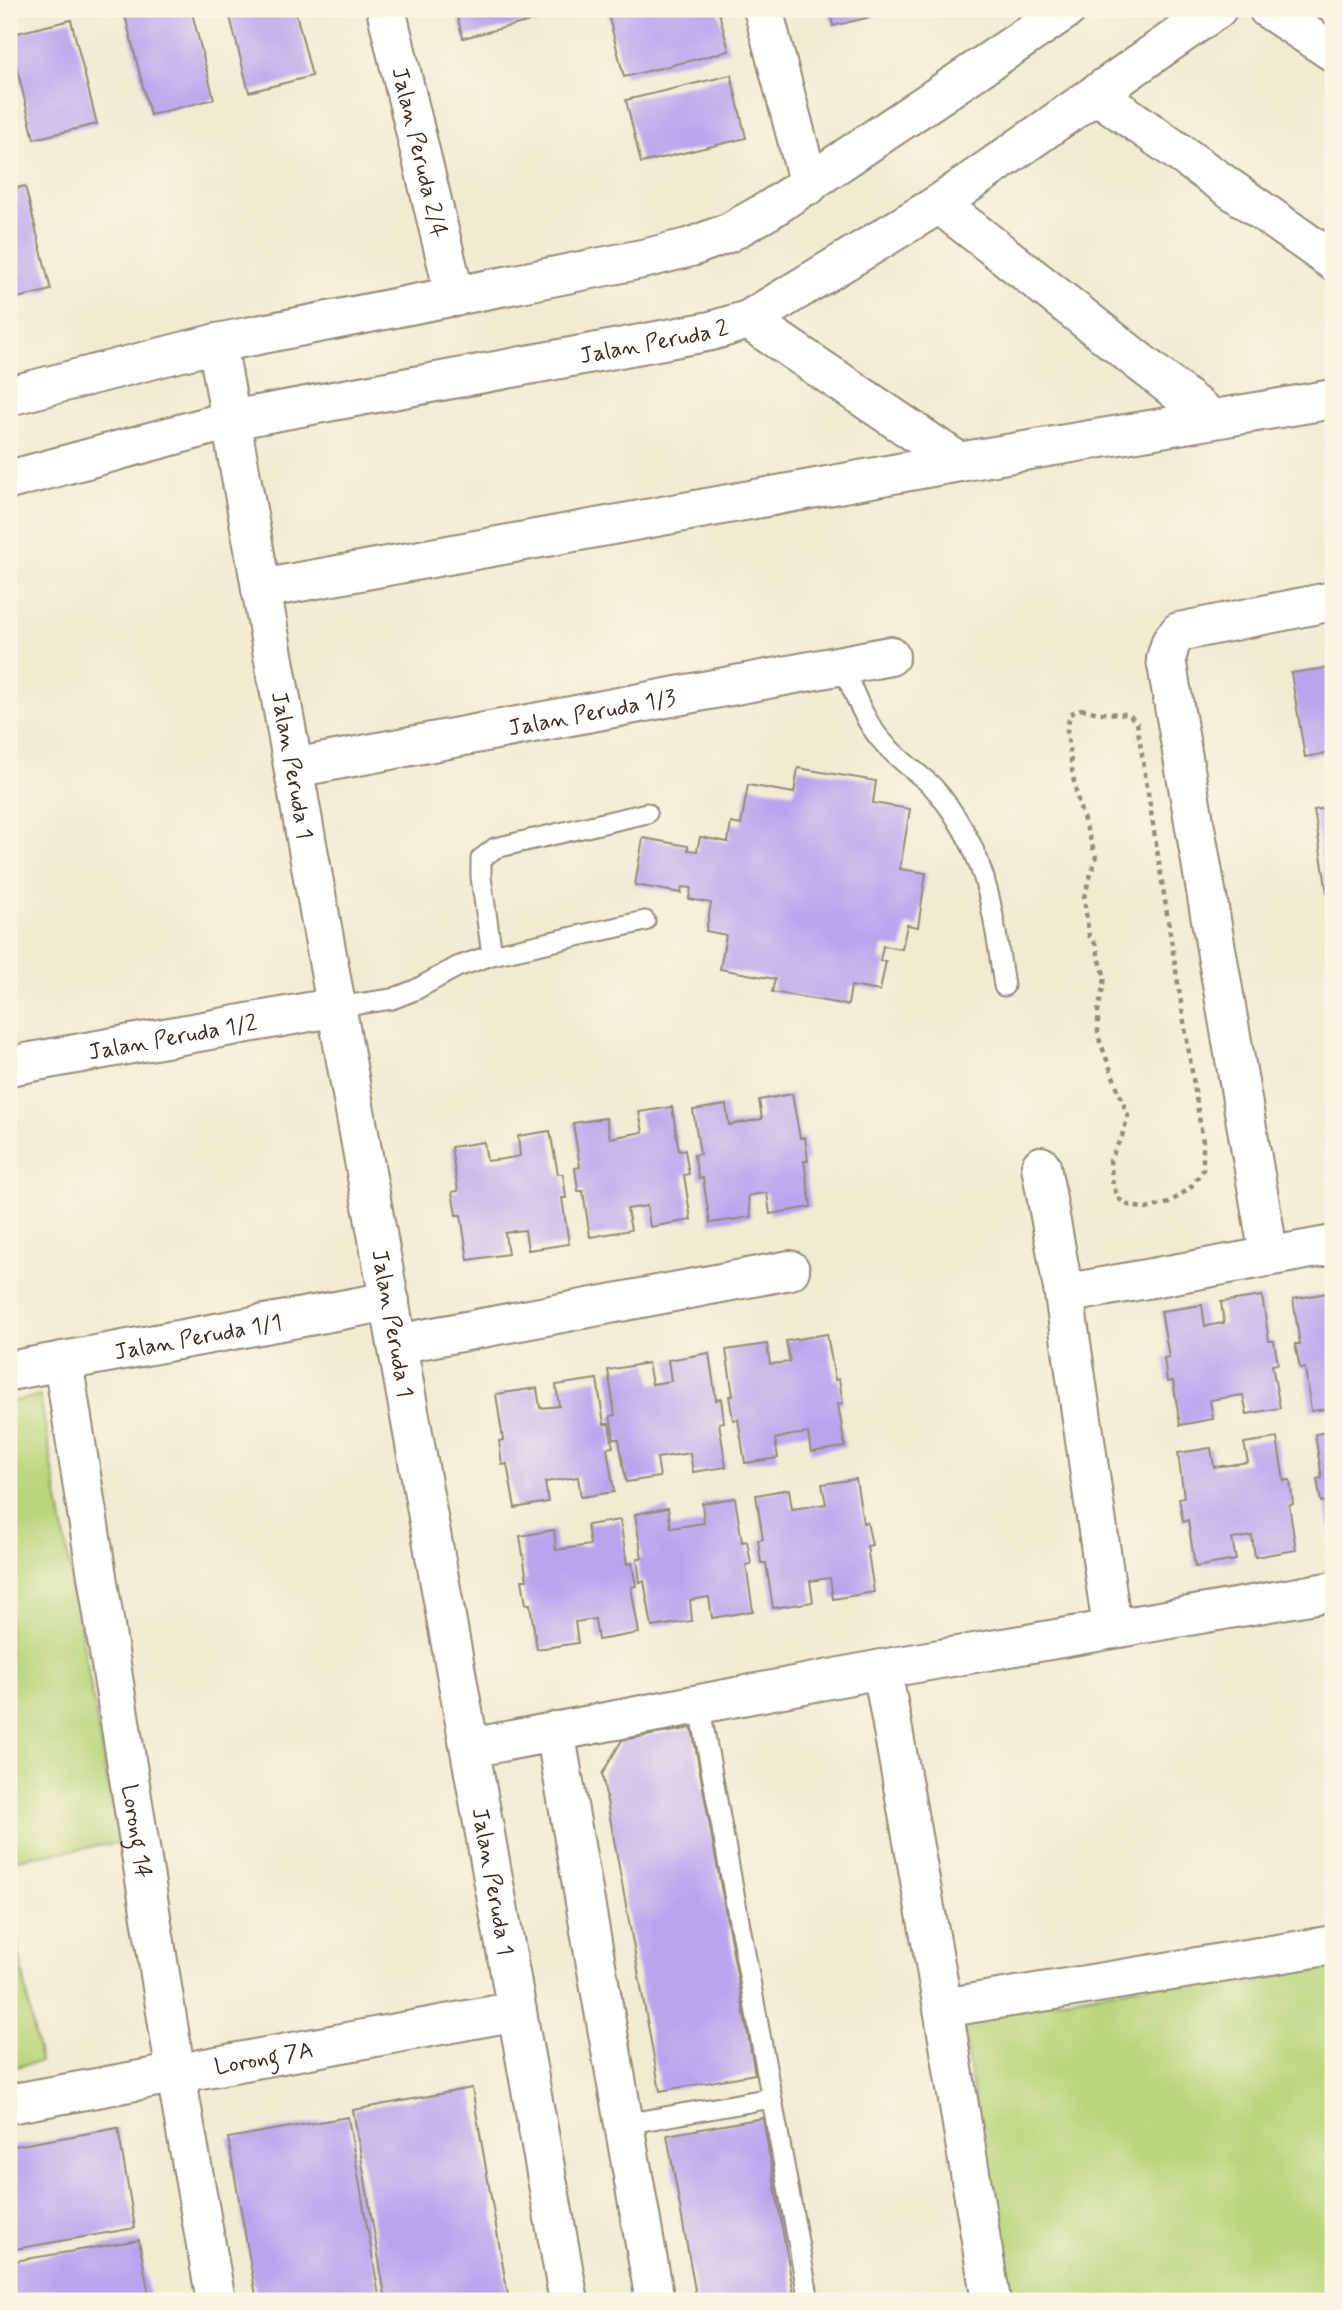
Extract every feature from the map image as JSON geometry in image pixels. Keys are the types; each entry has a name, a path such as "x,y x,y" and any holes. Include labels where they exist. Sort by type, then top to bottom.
{"street":[{"name":"Jalan Peruda 2/4","path":"386,9 455,297"},
{"path":"763,9 809,185"},
{"path":"9,396 218,344 691,247 728,233 809,185 1067,9"},
{"name":"Jalan Peruda 2","path":"9,480 231,420 711,331 748,320 939,204 1217,9"},
{"path":"1268,9 1333,52"},
{"path":"1096,94 1333,261"},
{"path":"939,204 1211,418"},
{"path":"748,320 959,462"},
{"name":"Jalan Peruda 1","path":"218,344 569,2301"},
{"path":"261,589 959,462 1333,399"},
{"path":"1269,1256 1166,659 1171,642 1179,632 1333,601"},
{"name":"Jalan Peruda 1/3","path":"294,768 890,656"},
{"name":"Jalan Peruda 1/2","path":"9,1066 337,1007"},
{"path":"1041,1166 1064,1294 1112,1628"},
{"path":"1064,1294 1333,1245"},
{"path":"397,1344 790,1270"},
{"name":"Jalan Peruda 1/1","path":"9,1371 390,1301"},
{"name":"Lorong 14","path":"63,1361 176,2075 216,2301"},
{"path":"470,1748 882,1669 1333,1591"},
{"path":"882,1669 943,2008 990,2301"},
{"path":"555,1731 655,2301"},
{"path":"943,2008 1333,1945"},
{"name":"Lorong 7A","path":"9,2104 517,2011"}],"lane":[{"path":"842,664 861,709 879,738 902,763 934,788 964,831 982,871 992,908 1004,986"},
{"path":"492,954 481,859 495,848 647,813"},
{"path":"337,1007 392,999 457,967 492,954 645,921"},
{"path":"699,1703 809,2301"},
{"path":"625,2124 771,2098"}],"path":[{"path":"1081,709 1099,713 1129,714 1137,723 1203,1142 1203,1170 1191,1188 1169,1203 1146,1209 1128,1205 1119,1199 1113,1186 1110,1160 1128,1116 1098,1036 1098,1012 1105,978 1095,943 1089,936 1084,897 1096,857 1079,805 1067,731 1070,714 1081,709"}],"green space":[{"path":"40,1396 118,1843 9,1860 9,1402"},
{"path":"9,1901 40,2062 9,2068"},
{"path":"1333,1955 1333,2301 1006,2301 961,2016"}],"building":[{"path":"191,9 214,99 150,115 124,11"},
{"path":"228,9 295,9 312,76 249,92"},
{"path":"455,9 566,9 567,12 463,38"},
{"path":"629,9 718,9 729,51 624,77 608,14"},
{"path":"829,9 899,9 899,10 833,26"},
{"path":"71,20 97,124 34,139 9,35"},
{"path":"731,75 746,138 641,163 626,100"},
{"path":"25,186 51,290 9,300 9,190"},
{"path":"1333,667 1333,752 1305,757 1291,673"},
{"path":"798,768 876,781 873,803 910,809 900,869 926,873 918,927 907,925 902,949 883,946 880,961 886,961 880,991 851,986 848,1005 772,992 775,979 720,969 726,935 706,931 711,903 689,899 691,888 682,887 681,893 635,885 643,838 688,846 688,850 697,851 700,837 728,842 731,823 741,825 748,785 794,793"},
{"path":"1333,807 1333,892 1327,893 1314,810"},
{"path":"792,1094 800,1138 805,1137 808,1161 804,1161 811,1207 770,1214 767,1193 757,1194 748,1196 751,1217 710,1223 703,1178 699,1179 694,1155 700,1154 693,1110 726,1105 729,1125 762,1119 759,1100"},
{"path":"672,1107 679,1151 685,1150 689,1174 684,1175 691,1220 650,1227 647,1206 627,1209 631,1230 590,1237 583,1191 578,1191 575,1168 580,1167 573,1123 606,1118 610,1138 643,1132 639,1112"},
{"path":"550,1131 558,1174 563,1174 566,1198 562,1198 569,1244 528,1250 525,1230 515,1231 505,1233 508,1254 468,1260 461,1215 456,1215 452,1192 458,1191 451,1147 484,1142 487,1161 504,1159 520,1156 518,1136"},
{"path":"1333,1292 1333,1408 1311,1411 1305,1368 1300,1368 1295,1344 1300,1344 1293,1299"},
{"path":"1262,1296 1269,1341 1274,1341 1278,1364 1272,1365 1280,1408 1247,1414 1243,1395 1210,1400 1213,1419 1180,1425 1173,1381 1167,1382 1164,1358 1169,1357 1161,1311 1202,1305 1205,1326 1224,1323 1221,1302"},
{"path":"827,1334 835,1380 839,1379 843,1403 838,1404 845,1447 811,1452 808,1433 792,1435 775,1439 778,1458 745,1463 738,1419 733,1420 729,1396 733,1396 726,1350 767,1344 770,1364 790,1362 786,1341"},
{"path":"709,1353 716,1400 721,1398 724,1422 719,1423 726,1467 693,1472 690,1453 657,1458 660,1477 626,1482 619,1439 614,1439 610,1416 615,1415 608,1370 648,1363 652,1384 671,1381 668,1360"},
{"path":"597,1379 604,1424 609,1424 613,1447 607,1448 614,1492 581,1497 578,1477 545,1482 548,1502 515,1508 507,1464 502,1465 499,1441 503,1440 496,1394 537,1388 540,1408 559,1406 556,1385"},
{"path":"1333,1431 1332,1542 1325,1501 1321,1502 1317,1479 1322,1478 1315,1434"},
{"path":"1277,1438 1284,1481 1290,1480 1293,1504 1289,1505 1296,1550 1255,1557 1252,1536 1232,1539 1236,1560 1195,1567 1188,1520 1183,1522 1179,1498 1184,1497 1178,1453 1211,1448 1214,1467 1230,1465 1248,1462 1244,1443"},
{"path":"856,1479 863,1523 867,1522 872,1545 867,1546 874,1592 833,1599 830,1578 810,1581 813,1602 773,1608 766,1563 761,1563 758,1540 763,1539 756,1495 789,1489 792,1509 826,1504 822,1484"},
{"path":"735,1498 742,1542 747,1541 751,1564 746,1565 753,1611 712,1618 709,1597 690,1600 692,1621 652,1627 644,1581 640,1582 637,1558 642,1558 635,1514 668,1508 671,1528 704,1523 702,1503"},
{"path":"620,1520 627,1564 632,1563 636,1586 631,1587 639,1633 598,1640 595,1619 575,1622 578,1643 537,1649 530,1604 526,1604 522,1580 527,1580 520,1536 554,1530 556,1550 590,1545 587,1525"},
{"path":"692,1728 755,2074 660,2091 602,1774 622,1740"},
{"path":"472,2088 509,2301 386,2301 353,2110"},
{"path":"348,2117 380,2301 257,2301 228,2138"},
{"path":"763,2118 795,2301 697,2301 667,2135"},
{"path":"118,2128 135,2228 9,2250 9,2147"},
{"path":"139,2240 150,2301 9,2301 9,2262"}]}
